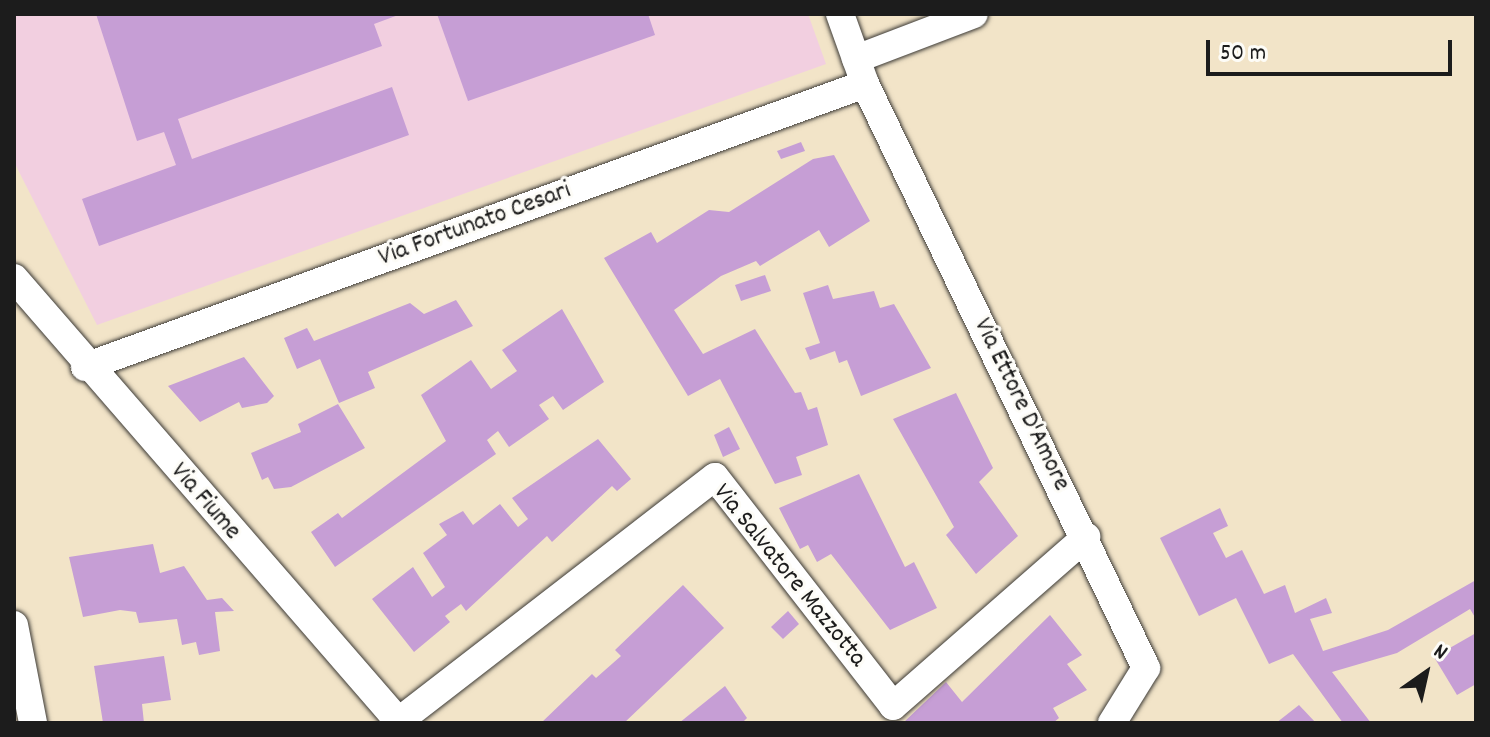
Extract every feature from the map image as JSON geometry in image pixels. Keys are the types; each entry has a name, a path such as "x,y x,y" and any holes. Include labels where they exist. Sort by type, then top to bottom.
{"street":[{"name":"Via Ettore D'Amore","path":"840,14 861,72 1146,668 1112,723"},
{"name":"Via Fortunato Cesari","path":"85,367 861,72 974,14"},
{"name":"Via Fiume","path":"14,278 85,367 399,722"},
{"name":"Via Salvatore Mazzotta","path":"399,722 715,477 893,706 1086,537"},
{"path":"14,625 33,723"}],"shaded area":[{"path":"14,14 808,14 826,64 97,325 14,162"}],"building":[{"path":"96,14 401,14 374,24 382,46 178,119 192,159 392,87 409,135 99,246 82,199 176,165 164,132 137,141"},
{"path":"437,14 648,14 655,35 468,101"},
{"path":"801,142 805,151 781,159 777,151"},
{"path":"834,155 870,221 829,247 819,230 760,266 756,261 721,276 674,310 703,354 755,329 795,393 801,392 808,410 817,407 828,445 796,457 802,475 775,484 720,379 688,396 604,258 651,232 657,243 709,210 729,212 813,159"},
{"path":"765,275 771,291 741,301 735,285"},
{"path":"828,285 833,299 874,291 880,308 894,304 931,368 861,396 847,360 839,363 835,351 810,360 805,348 820,343 803,293"},
{"path":"456,300 473,326 368,372 375,388 339,403 320,359 297,369 284,338 307,328 314,341 410,303 424,314"},
{"path":"562,309 604,382 563,410 553,396 539,405 549,419 509,447 498,431 487,440 496,454 335,567 311,532 338,513 342,518 446,441 421,395 471,360 491,389 517,371 502,350"},
{"path":"244,357 274,396 267,403 242,408 239,402 200,422 168,386"},
{"path":"956,393 993,468 979,482 1018,536 976,574 946,535 954,527 893,419"},
{"path":"338,404 365,448 291,487 274,489 268,477 262,480 251,453 301,432 298,424"},
{"path":"729,427 740,449 723,457 714,435"},
{"path":"598,439 631,479 617,491 612,486 552,542 547,536 466,611 461,604 445,616 450,622 414,652 372,599 413,567 432,597 445,587 423,553 447,535 439,524 463,511 473,525 500,504 518,527 528,519 512,498"},
{"path":"859,474 905,567 914,562 937,608 890,630 831,554 817,562 808,545 800,549 779,508"},
{"path":"1220,508 1228,526 1213,533 1226,558 1242,550 1264,594 1285,585 1295,613 1326,598 1332,613 1310,619 1323,651 1388,630 1476,580 1476,619 1470,609 1397,653 1332,672 1371,723 1343,723 1293,654 1269,664 1236,598 1199,616 1160,538"},
{"path":"153,544 160,573 184,566 207,600 222,598 234,611 215,612 220,651 199,655 196,642 182,645 177,619 139,623 136,612 120,610 83,617 69,557"},
{"path":"683,585 724,628 624,723 541,723 592,674 596,678 621,656 615,650"},
{"path":"788,611 799,624 783,639 771,627"},
{"path":"1050,615 1082,655 1067,664 1087,690 1053,708 1059,718 1053,723 903,723 946,682 962,702"},
{"path":"1476,633 1476,684 1457,695 1434,657"},
{"path":"164,656 171,700 142,704 144,723 103,723 94,666"},
{"path":"725,686 747,718 742,723 679,723"},
{"path":"1299,705 1316,723 1276,723"}]}
